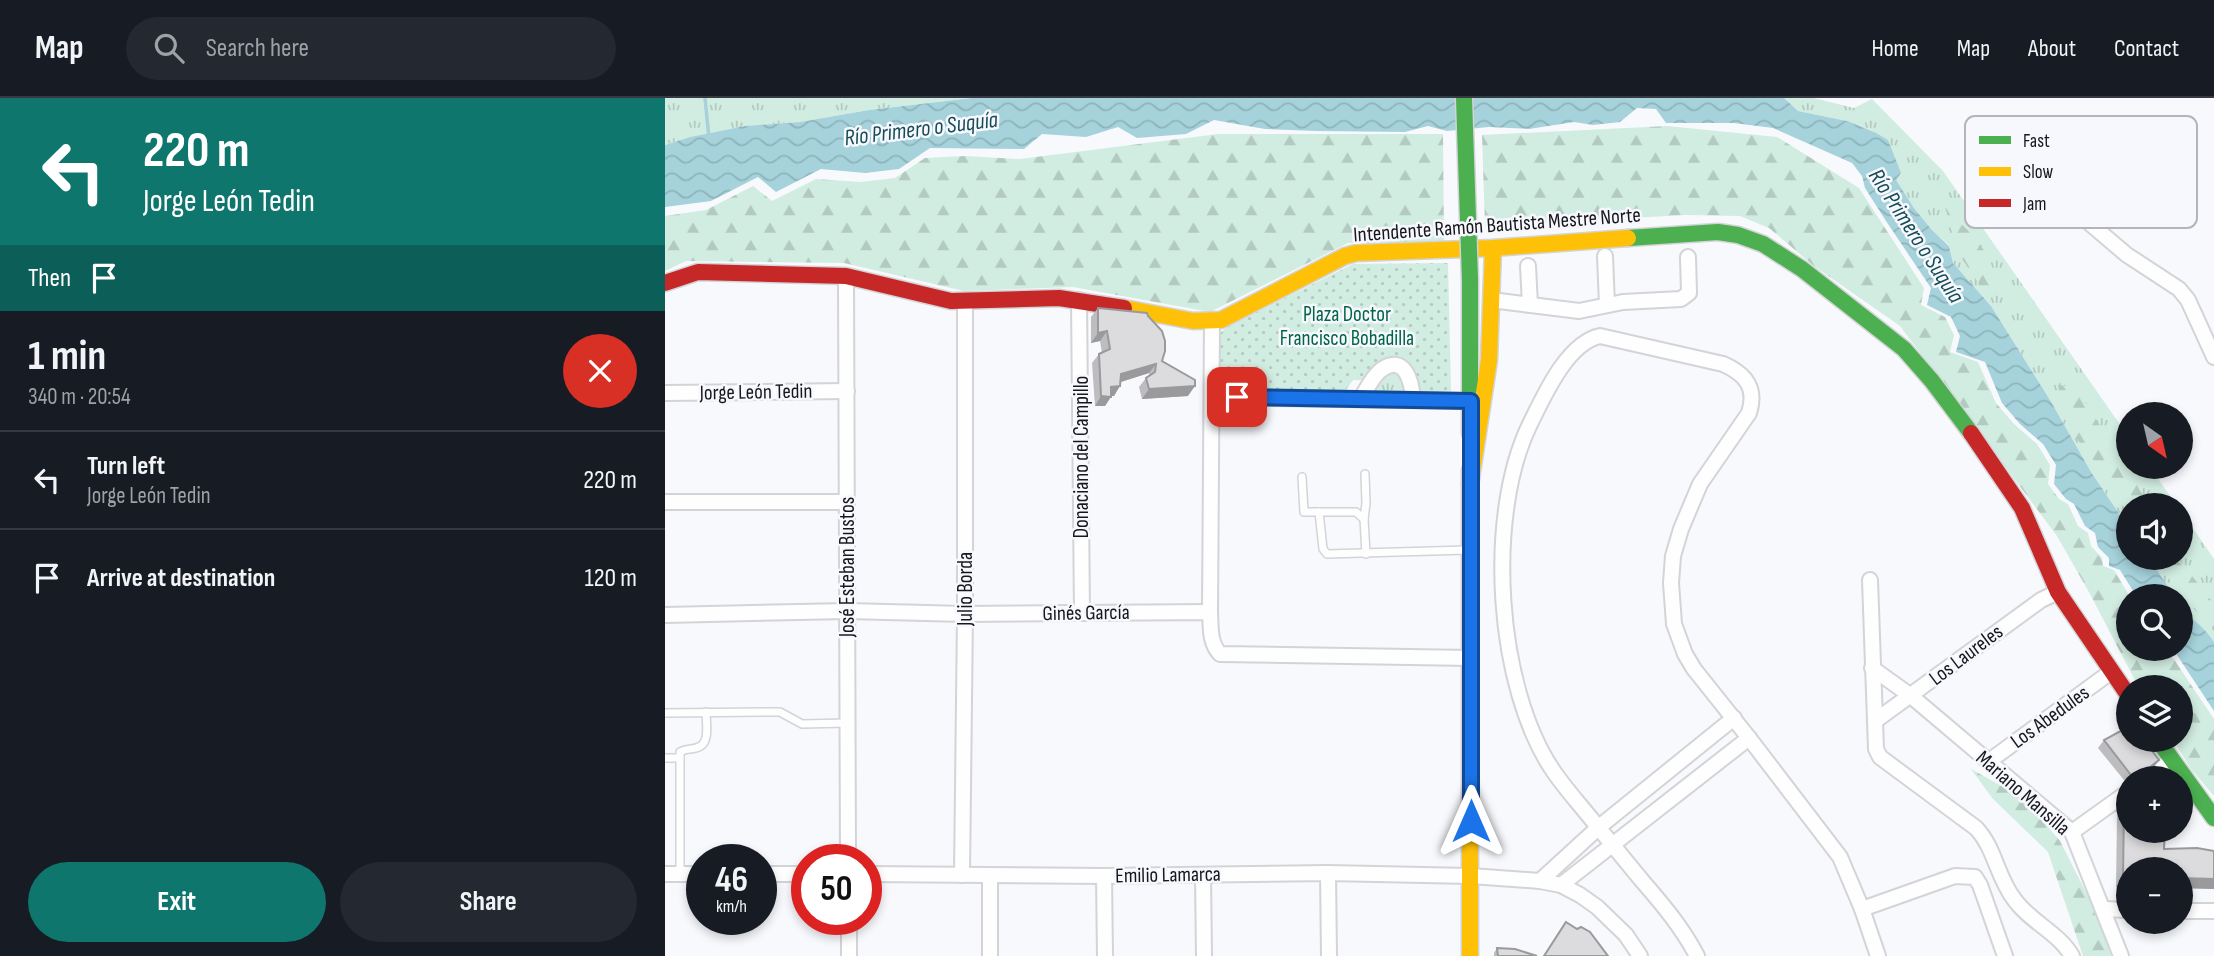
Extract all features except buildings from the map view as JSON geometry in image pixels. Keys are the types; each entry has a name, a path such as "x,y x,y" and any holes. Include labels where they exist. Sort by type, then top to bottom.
{"main road":[{"path":"1464,98 1471,401 1470,956"},
{"name":"Intendente Ramón Bautista Mestre Norte","path":"665,284 698,272 846,276 951,301 1059,298 1193,321 1212,321 1221,320 1345,256 1356,253 1493,248 1718,232 1738,235 1763,244 1802,269 1916,361 1974,436 2022,508 2058,592 2116,677"},
{"path":"1470,485 1489,360 1493,248"},
{"path":"2166,752 2214,818"}],"street":[{"path":"2096,228 2127,256 2179,289 2214,357"},
{"path":"1605,256 1607,305"},
{"path":"1491,300 1579,311 1623,302 1681,299 1689,293 1688,257"},
{"path":"1528,266 1530,305"},
{"name":"José Esteban Bustos","path":"846,276 848,844"},
{"name":"Donaciano del Campillo","path":"1079,300 1082,613"},
{"name":"Julio Borda","path":"962,875 965,302"},
{"path":"1212,321 1210,612 1213,644 1220,654 1471,658"},
{"path":"1697,956 1675,920 1553,771 1530,728 1515,684 1510,657 1504,611 1503,571 1507,513 1518,453 1546,392 1581,344 1600,336 1723,364 1741,373 1752,393 1749,413 1700,484 1673,556 1671,583 1674,624 1685,654 1694,669 1840,857 1863,909 1878,956"},
{"path":"1361,398 1379,372 1385,368 1398,367 1403,369 1410,379 1413,400"},
{"name":"Jorge León Tedin","path":"665,394 847,391"},
{"path":"1212,397 1471,401"},
{"path":"665,502 847,502"},
{"path":"1870,580 1875,750 1880,757 1976,828 1987,842 2012,897 2033,920 2060,940 2072,956"},
{"name":"Los Laureles","path":"1875,722 2041,600 2058,592"},
{"name":"Ginés García","path":"665,615 847,611 965,614 1210,612"},
{"name":"Mariano Mansilla","path":"1872,668 1911,696 2072,832 2122,956"},
{"name":"Los Abedules","path":"1988,762 2112,671"},
{"path":"1539,881 1599,827 1734,719"},
{"path":"1640,956 1613,920 1580,895 1561,885 1749,738"},
{"path":"2163,766 2171,760"},
{"path":"2072,832 2116,801"},
{"path":"1328,873 1329,956"},
{"name":"Emilio Lamarca","path":"882,874 1104,876 1328,873 1471,876 1561,885"},
{"path":"1203,875 1203,956"},
{"path":"990,876 990,956"},
{"path":"1104,876 1105,956"},
{"path":"1863,909 1955,876 1975,877 2005,956"},
{"path":"2103,909 2116,910"},
{"path":"2193,911 2214,911"},
{"path":"849,935 849,956"}],"lane":[{"path":"1365,474 1366,554"},
{"path":"1302,477 1304,512 1356,512 1364,519"},
{"path":"1319,512 1323,549 1327,554 1471,550"},
{"path":"672,874 680,752 704,745 706,712"},
{"path":"665,713 780,712 802,724 848,723"},
{"path":"665,758 680,758"}],"green space":[{"path":"665,98 972,98 869,110 800,122 745,126 665,145"},
{"path":"1784,98 1814,98 1854,108 1872,99 1943,171 1965,203 1965,228 1983,228 2116,419 2116,480 2159,480 2168,493 2116,493 2116,509 1991,306 1953,263 1949,245 1931,229 1895,179 1901,173 1847,121 1798,111"},
{"path":"1667,126 1777,137 1859,188 1924,288 1921,305 1945,317 1954,335 1950,352 1978,362 1996,403 2014,424 2037,444 2050,465 2048,484 2059,499 2068,504 2078,526 2088,533 2091,546 2102,558 2103,566 2114,570 2122,584 2116,584 2116,644 2057,536 1900,326 1814,266 1769,228 1740,216 1686,215 1485,226 1482,135"},
{"path":"1218,134 1443,134 1444,243 1348,243 1210,312 1073,287 964,291 844,263 686,261 665,271 665,216 706,210 753,186 772,201 816,179 860,182 895,178 925,158 965,156 1020,159"},
{"path":"1945,207 1987,254 1997,292 1980,285 1960,256"},
{"name":"Plaza Doctor Francisco Bobadilla","path":"1448,263 1451,391 1416,393 1415,375 1409,367 1368,380 1353,380 1344,393 1219,390 1218,335 1227,327 1353,264"},
{"path":"1398,372 1407,387 1401,392 1374,392 1381,379"},
{"path":"2058,385 2076,387 2116,451 2116,480 2134,480 2142,493 2118,493 2077,439 2070,437"},
{"path":"2193,528 2214,559 2214,642 2193,619 2193,584 2166,584 2157,570 2193,570"},
{"path":"2164,570 2187,570 2214,604 2214,631 2193,608 2193,584 2173,584"},
{"path":"2125,661 2175,661 2184,675 2132,675"},
{"path":"2193,688 2214,719 2214,796 2193,771 2193,766 2189,766 2180,752 2193,752"},
{"path":"1971,769 2023,798 2060,841 2097,914 2111,956 2083,956 2048,852 1993,799"}],"water":[{"name":"Río Primero o Suquía","path":"972,98 1784,98 1798,111 1847,121 1888,140 1901,173 1896,180 1914,208 1949,246 1953,263 1991,306 2116,509 2116,569 2109,566 2109,558 2098,547 2095,533 2085,526 2074,504 2066,499 2054,484 2056,465 2043,444 2020,424 2002,403 1985,362 1956,352 1960,336 1951,317 1927,305 1931,288 1865,188 1862,176 1852,163 1773,128 1734,123 1666,123 1656,109 1637,108 1620,122 1593,125 1574,122 1529,129 1489,127 1447,131 1428,126 1405,132 1316,131 1265,129 1214,120 1186,134 1137,138 1118,127 1086,137 1042,134 1024,149 930,148 899,169 865,173 821,169 776,192 758,177 711,201 665,207 665,145 745,126 800,122 869,110"},
{"path":"2120,570 2157,570 2166,584 2129,584"},
{"path":"2193,619 2214,642 2214,711 2193,679 2193,675 2190,675 2181,661 2193,661"}],"waterway":[{"path":"705,98 709,138"}],"traffic: fast":[{"path":"1464,98 1470,280"},
{"path":"1628,238 1718,232 1738,235 1763,244 1802,269 1904,349 1971,433"},
{"path":"1470,280 1470,433"},
{"path":"2167,752 2214,818"}],"traffic: slow":[{"path":"1124,308 1193,321 1221,320 1345,256 1356,253 1493,248 1628,238"},
{"path":"1470,485 1489,360 1493,248"},
{"path":"1470,470 1470,956"}],"traffic: jam":[{"path":"665,283 698,272 846,276 951,301 1059,298 1124,308"},
{"path":"1971,433 2022,508 2058,592 2116,677"}],"route":[{"path":"1237,397 1471,401 1471,821"}]}
